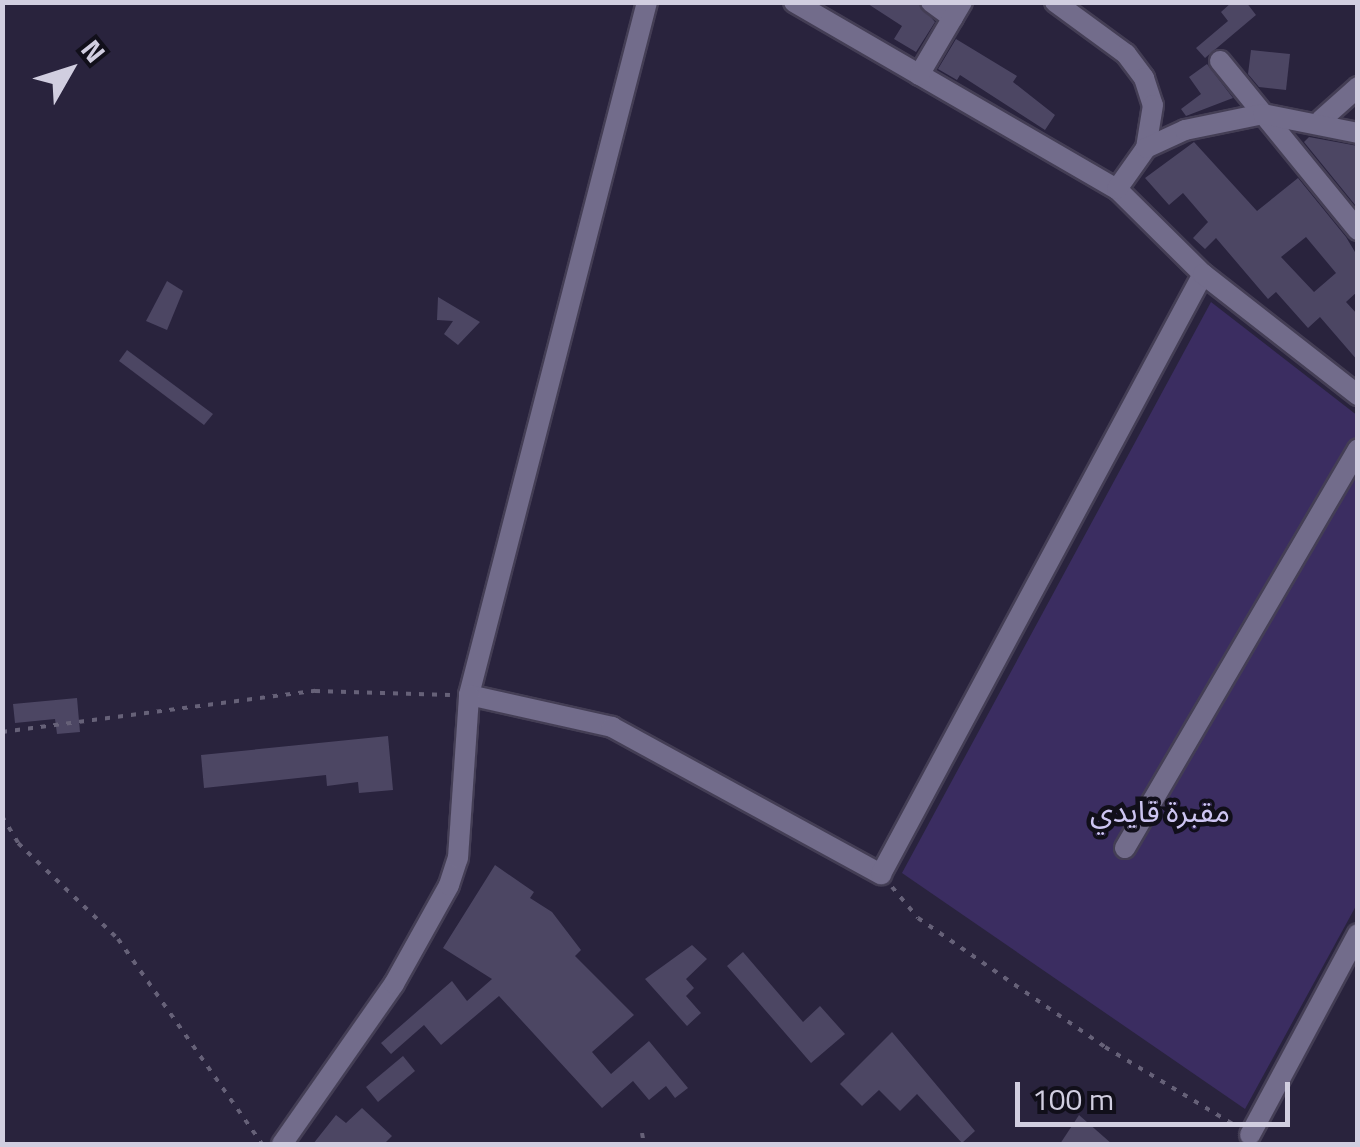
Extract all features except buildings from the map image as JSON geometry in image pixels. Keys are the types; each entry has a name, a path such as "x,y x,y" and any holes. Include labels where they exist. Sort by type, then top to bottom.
{"street":[{"path":"282,1144 394,984 449,886 458,858 468,695 647,2"},
{"path":"918,75 958,10 931,2"},
{"path":"1055,2 1126,54 1144,78 1153,105 1146,148 1117,189"},
{"path":"804,5 1117,189 1204,274 1358,395"},
{"path":"1220,60 1358,230"},
{"path":"1321,120 1358,87"},
{"path":"1146,148 1186,130 1263,114 1321,120 1358,133"},
{"path":"468,695 612,728 881,874 1204,274"},
{"path":"1126,848 1358,449"},
{"path":"1250,1135 1358,934"}],"path":[{"path":"2,816 18,843 118,939 262,1144"},
{"path":"881,874 918,918 1105,1047 1250,1135"},
{"path":"642,1133 644,1144"}],"green space":[{"name":"مقبرة قايدي","path":"1211,302 1358,416 1357,904 1245,1109 902,873"}]}
